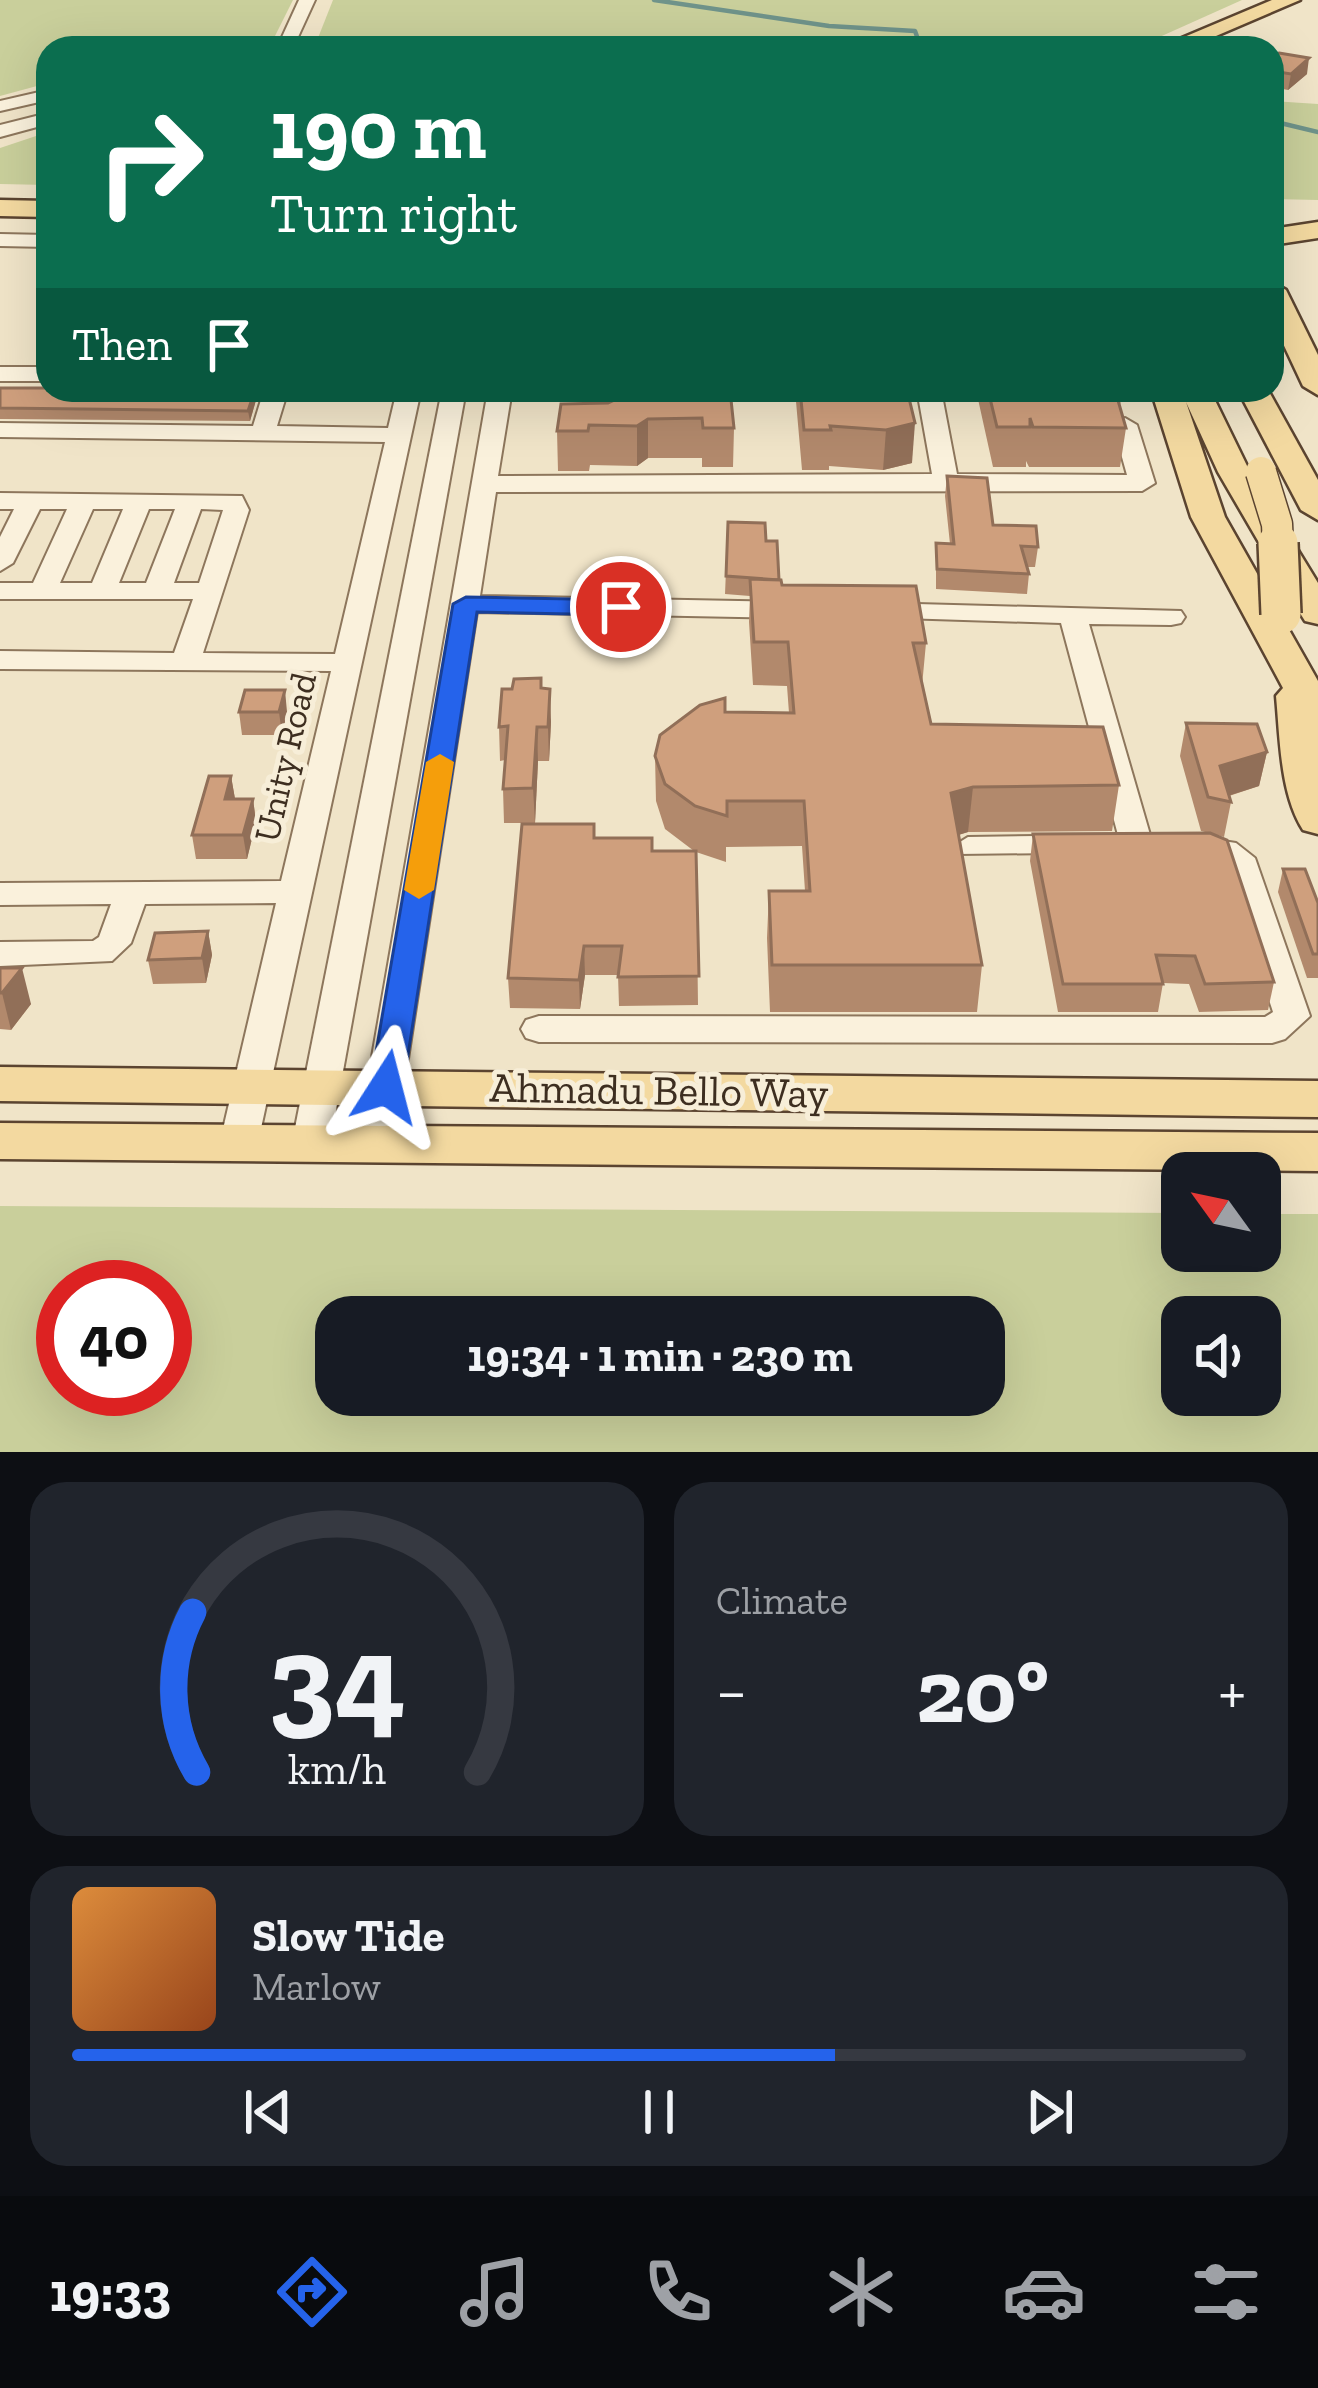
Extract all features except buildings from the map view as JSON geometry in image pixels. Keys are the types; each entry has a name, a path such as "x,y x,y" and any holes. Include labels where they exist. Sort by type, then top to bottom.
{"main road":[{"path":"1199,36 1290,0"},
{"path":"1253,36 1318,10"},
{"path":"0,208 36,209"},
{"path":"1284,213 1318,213"},
{"path":"0,226 36,226"},
{"path":"1284,232 1318,230"},
{"path":"1284,315 1318,386"},
{"path":"1170,402 1192,472 1231,565 1287,614"},
{"path":"1202,402 1234,472 1287,614"},
{"path":"1232,402 1318,510"},
{"path":"1259,402 1290,469"},
{"path":"1278,402 1290,469 1277,524 1302,760 1318,821"},
{"path":"1293,666 1318,727"},
{"name":"Ahmadu Bello Way","path":"0,1084 1318,1099"},
{"name":"Ahmadu Bello Way","path":"0,1141 1318,1152"}],"street":[{"path":"291,36 308,0"},
{"path":"0,106 36,98"},
{"path":"0,119 36,110"},
{"path":"0,131 36,121"},
{"path":"0,240 36,241"},
{"path":"0,374 36,374"},
{"path":"264,431 272,402"},
{"name":"Unity Road","path":"239,1142 406,402"},
{"path":"311,1143 452,402"},
{"path":"376,1143 498,402"},
{"path":"930,402 946,482"},
{"path":"486,484 1142,483 1125,425"},
{"path":"0,430 398,436"},
{"path":"43,591 84,500"},
{"path":"102,591 140,500"},
{"path":"157,591 191,500"},
{"path":"0,501 233,501 236,510 185,663"},
{"path":"0,562 31,501"},
{"path":"0,591 210,591"},
{"path":"466,604 811,610"},
{"path":"859,611 1172,617"},
{"path":"1072,614 1137,845"},
{"path":"0,660 346,663"},
{"path":"539,1029 1272,1030 1292,1016 1239,858 1209,846 968,847"},
{"path":"0,893 295,892"},
{"path":"0,953 100,953 114,944 132,893"}],"green space":[{"path":"0,0 293,0 275,36 36,36 36,86 0,96"},
{"path":"333,0 1242,0 1162,36 319,36"},
{"path":"1284,102 1318,104 1318,200 1284,199"},
{"path":"36,136 36,185 0,184 0,148"},
{"path":"0,1206 1161,1213 1161,1272 1281,1272 1281,1214 1318,1214 1318,1452 0,1452"}],"waterway":[{"path":"654,0 829,26 915,31 917,36"},
{"path":"1284,124 1318,132"}],"slow traffic":[{"path":"419,890 440,762"}],"route":[{"path":"386,1087 466,604 621,607"}]}
